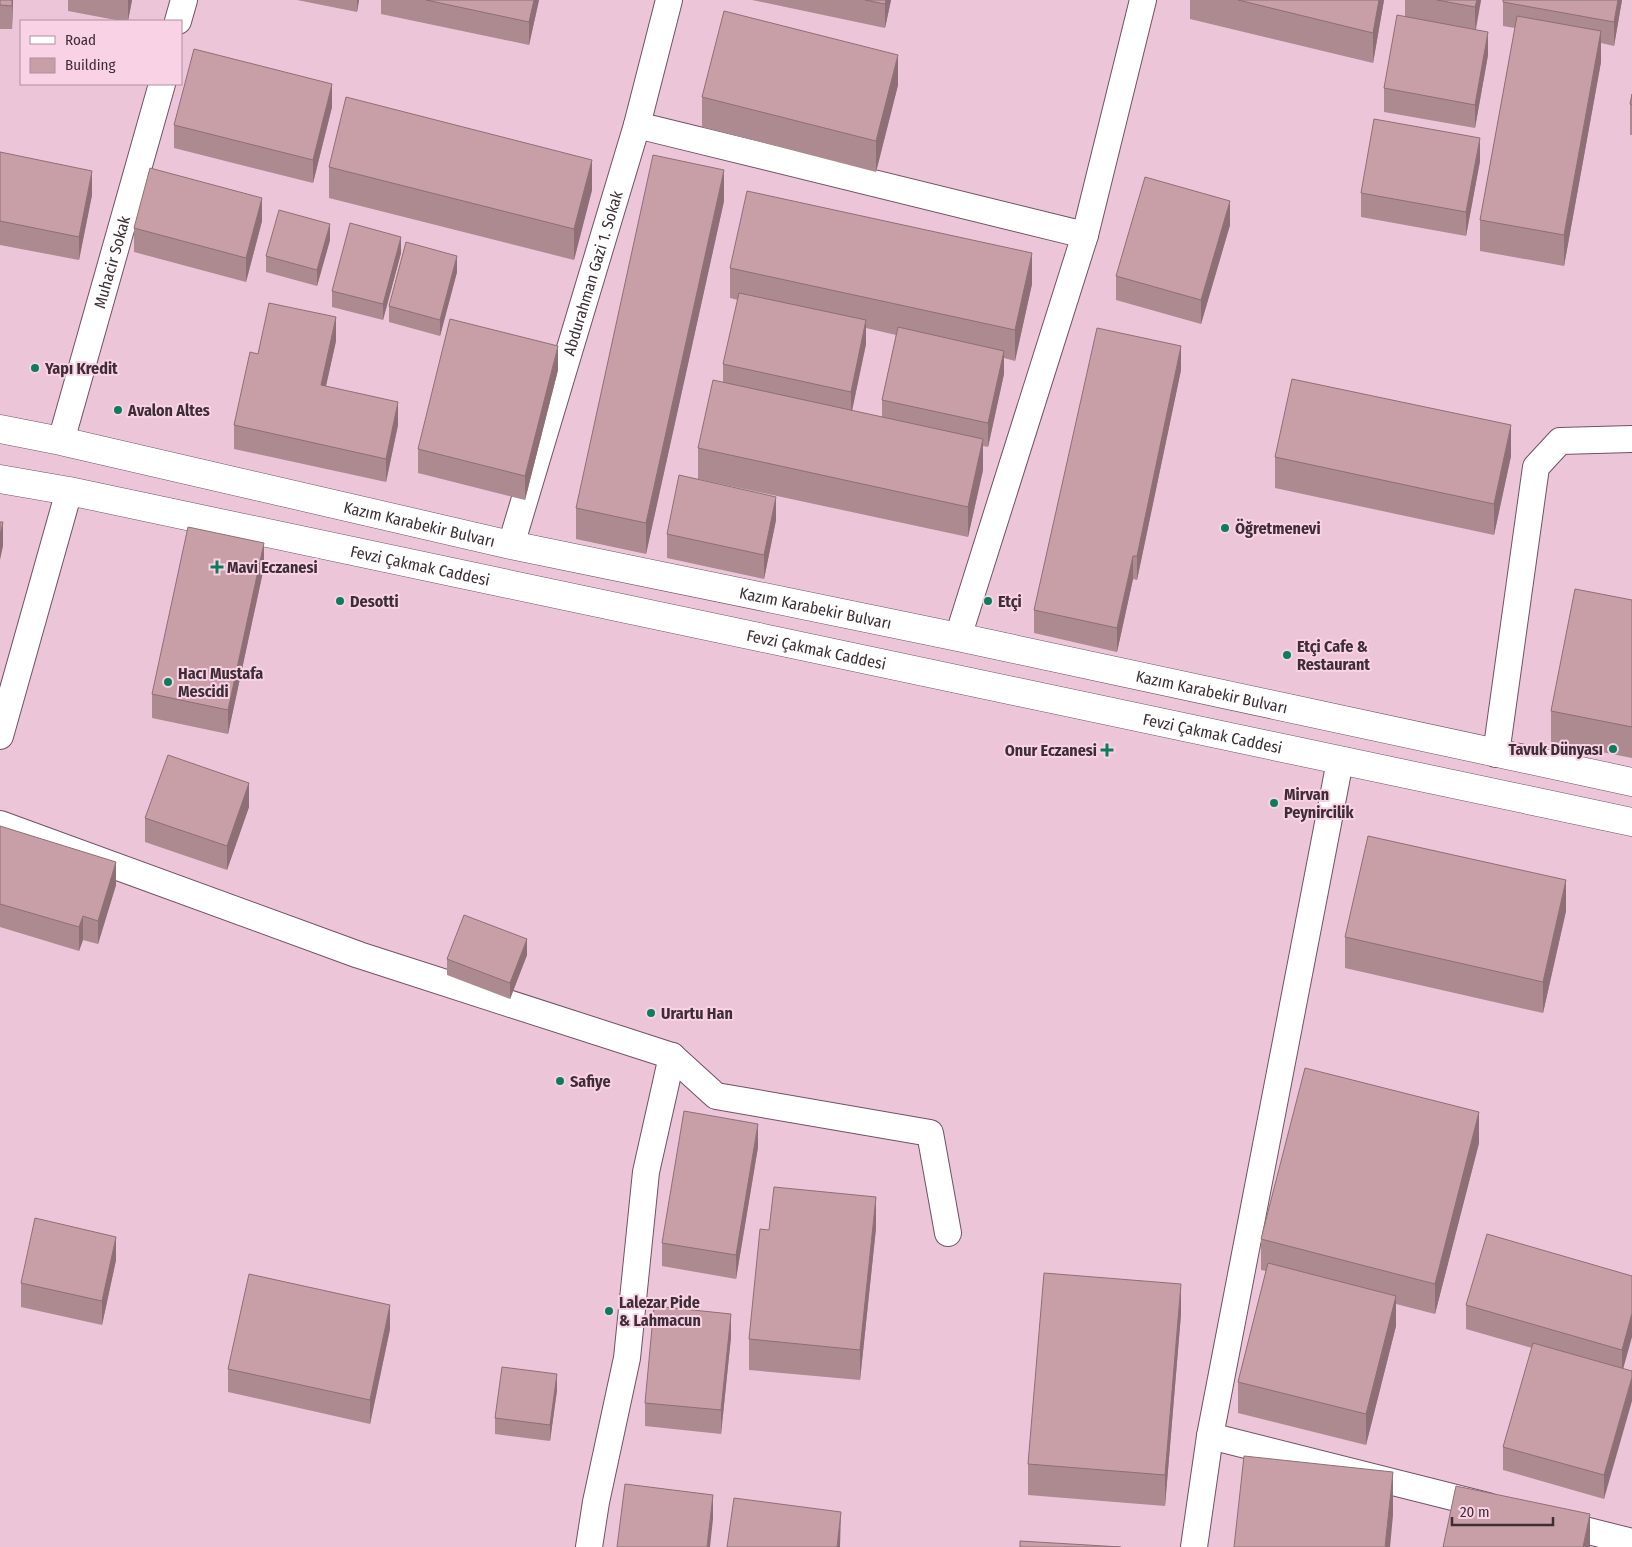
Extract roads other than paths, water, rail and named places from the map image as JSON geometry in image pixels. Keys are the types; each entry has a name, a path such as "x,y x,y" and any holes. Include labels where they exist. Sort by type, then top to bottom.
{"main road":[{"name":"Kazım Karabekir Bulvarı","path":"0,429 61,441 512,546 958,637 1632,782"},
{"name":"Fevzi Çakmak Caddesi","path":"0,479 1632,822"}],"street":[{"path":"178,20 184,0"},
{"name":"Abdurahman Gazi 1. Sokak","path":"512,546 637,126 669,0"},
{"path":"958,637 1085,235 1143,0"},
{"name":"Muhacir Sokak","path":"61,441 162,85"},
{"path":"637,126 1085,235"},
{"path":"1496,754 1536,467 1560,441 1632,439"},
{"path":"0,736 69,492"},
{"path":"1194,1547 1210,1436 1340,761"},
{"path":"0,824 359,955 672,1056 716,1096 930,1133 948,1233"},
{"path":"589,1547 596,1502 627,1358 646,1172 672,1056"},
{"path":"1210,1436 1507,1511"},
{"path":"1536,1518 1632,1542"}],"place":[{"name":"Yapı Kredit","path":"35,368"},
{"name":"Avalon Altes","path":"118,410"},
{"name":"Öğretmenevi","path":"1225,528"},
{"name":"Mavi Eczanesi","path":"217,567"},
{"name":"Desotti","path":"340,601"},
{"name":"Etçi","path":"988,601"},
{"name":"Etçi Cafe & Restaurant","path":"1287,655"},
{"name":"Hacı Mustafa Mescidi","path":"168,682"},
{"name":"Tavuk Dünyası","path":"1613,749"},
{"name":"Onur Eczanesi","path":"1107,750"},
{"name":"Mirvan Peynircilik","path":"1274,803"},
{"name":"Urartu Han","path":"651,1013"},
{"name":"Safiye","path":"560,1081"},
{"name":"Lalezar Pide & Lahmacun","path":"609,1311"}]}
